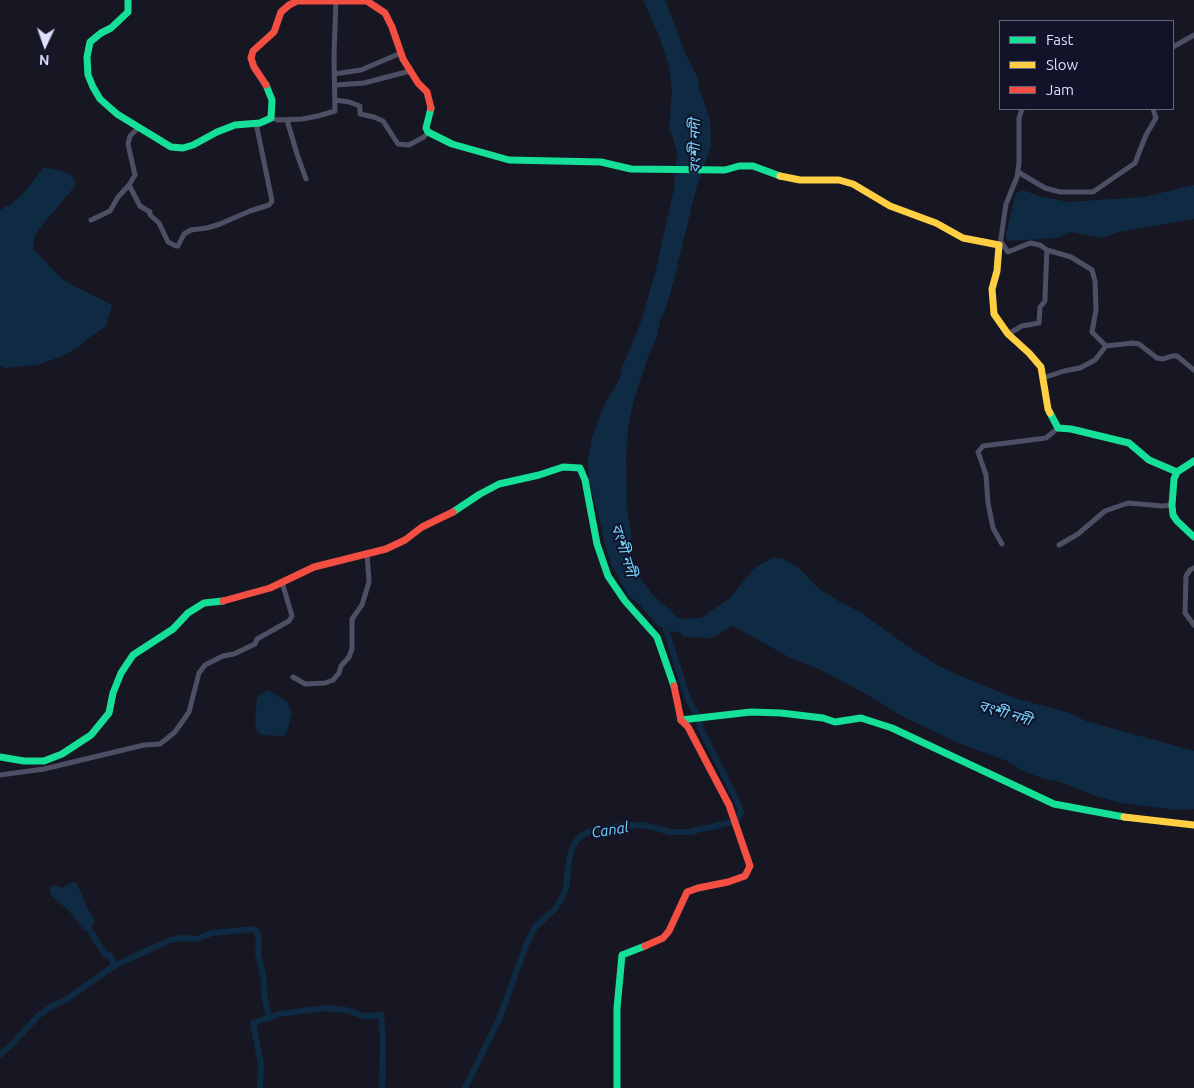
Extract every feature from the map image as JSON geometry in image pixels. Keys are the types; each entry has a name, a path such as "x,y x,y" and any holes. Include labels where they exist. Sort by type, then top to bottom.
{"street":[{"path":"128,0 128,12 111,28 90,42 87,57 88,75 92,87 100,99 117,114 172,147 183,148 235,125 265,122 271,118"},
{"path":"271,118 277,120 302,119 335,111 336,0"},
{"path":"271,118 272,100 251,58 253,51 274,32 281,12 297,1 367,1 385,13 410,70 418,83 427,92 431,109 426,128 428,132 452,144 509,160 601,162 643,170 648,168 725,170 739,166 753,166 776,175 800,180 839,180 853,184 890,206 936,223 963,238 1000,244 1008,252 1030,243 1040,245 1048,250 1071,257 1092,270 1095,281 1096,310 1092,332 1106,346"},
{"path":"1174,46 1194,35"},
{"path":"334,74 361,70 401,53"},
{"path":"336,85 364,83 410,70"},
{"path":"335,100 360,106 360,114 383,121 398,144 409,145 424,137 428,132"},
{"path":"1022,110 1019,118 1018,172 1006,204 997,271 992,289 992,302 994,314 1008,334 1041,368 1048,408 1058,428"},
{"path":"1018,172 1045,188 1060,192 1093,192 1135,163 1146,135 1156,118 1152,110"},
{"path":"287,120 306,179"},
{"path":"129,185 140,206 150,212 150,215 158,223 168,242 176,246 178,246 184,234 191,230 220,224 269,205 272,201 256,123"},
{"path":"90,220 110,211 135,175 128,144 130,136 139,127"},
{"path":"1008,334 1022,326 1039,323 1040,307 1045,301 1048,250"},
{"path":"1043,378 1080,368 1096,360 1106,346 1133,342 1139,344 1157,358 1163,359 1177,356 1194,370"},
{"path":"1002,544 993,528 988,503 986,475 978,452 983,446 1046,438 1058,428 1071,428 1079,432 1129,443 1149,460 1177,472"},
{"path":"1194,461 1177,472 1174,479 1172,505 1177,521 1194,537"},
{"path":"0,756 24,761 44,761 69,749 91,735 109,713 113,693 121,674 133,655 173,629 188,612 204,603 227,601 270,588 314,566 386,549 405,540 422,527 447,516 499,484 539,475 563,467 580,468 585,480 597,544 608,576 625,602 657,638 674,685 681,720 688,727 729,805 750,866 745,876 687,892 670,931 663,938 654,944 622,955 617,1008 617,1088"},
{"path":"1059,545 1078,534 1105,511 1128,503 1172,505"},
{"path":"293,677 305,684 324,683 333,680 349,657 352,649 352,619 362,604 369,582 367,553"},
{"path":"1194,568 1186,576 1185,613 1194,625"},
{"path":"0,774 44,769 144,745 160,744 175,732 189,712 199,673 205,666 223,656 234,654 255,644 257,639 289,621 292,616 282,582"},
{"path":"681,720 751,712 823,718 829,721 847,721 861,718 892,728 960,761 995,774 1054,804 1117,816 1194,825"}],"water":[{"path":"643,0 665,0 686,55 697,76 710,119 711,146 696,189 680,255 665,293 657,337 649,354 634,399 628,427 626,458 627,509 631,533 631,559 635,571 652,594 677,617 685,619 701,618 729,599 753,570 761,564 775,557 784,559 800,569 818,588 860,612 906,645 951,672 1014,698 1067,712 1086,721 1194,751 1194,809 1177,810 1121,803 1096,796 1060,782 1044,779 1021,770 1007,761 958,743 900,715 866,694 819,669 787,656 726,622 718,628 694,634 669,631 657,625 640,605 628,595 611,564 605,545 589,482 588,461 592,438 604,405 620,378 622,368 642,319 656,269 674,189 677,153 669,130 672,90 669,66 658,33"},
{"path":"44,167 63,171 70,175 75,180 75,186 38,230 35,235 33,249 61,278 112,305 106,326 79,347 63,356 37,365 5,368 0,366 0,210 22,195"},
{"path":"1194,185 1194,219 1119,232 1102,238 1071,232 1057,238 1007,241 1006,233 1016,193 1023,190 1039,196 1068,202 1144,197"},
{"path":"269,690 288,703 292,713 287,732 283,736 262,735 257,731 255,723 257,698"},
{"path":"73,882 77,883 86,906 95,920 91,928 91,934 83,929 69,911 50,892 50,887 55,885 62,888"}],"waterway":[{"name":"বংশী নদী","path":"660,311 673,265"},
{"name":"বংশী নদী","path":"686,632 711,633 736,617"},
{"name":"Canal","path":"465,1088 500,1017 526,945 535,927 555,909 562,898 566,888 569,860 573,846 578,839 585,833 619,826 643,825 671,832 688,832 737,821 741,812 700,727 698,716 689,702 664,624"},
{"path":"88,927 105,954 110,955 114,966"},
{"path":"0,1055 39,1015 64,1001 114,966 170,940 182,938 197,939 212,933 253,929 257,932 259,941 258,953 269,1018"},
{"name":"Canal","path":"260,1088 261,1064 253,1023 279,1014 325,1008 346,1010 364,1016 381,1015 383,1040 382,1088"}],"traffic: fast":[{"path":"128,0 128,12 111,28 90,42 87,57 88,75 93,87 100,99 117,114 171,147 183,148 235,125 260,123 271,118 272,100 266,85"},
{"path":"431,108 426,128 428,132 452,144 509,160 601,162 631,169 725,170 739,166 753,166 780,176"},
{"path":"1050,413 1058,428 1071,429 1129,443 1149,460 1177,472"},
{"path":"1194,461 1177,472 1174,479 1172,505 1173,515 1177,521 1194,537"},
{"path":"453,512 499,484 539,475 563,467 580,468 585,480 597,544 608,576 625,601 657,637 674,686"},
{"path":"0,757 24,761 44,761 62,754 91,735 109,713 113,693 121,673 133,655 173,629 188,613 204,603 223,601"},
{"path":"681,720 751,712 781,713 823,718 835,722 861,718 892,728 1054,804 1124,817"},
{"path":"617,1088 617,1008 622,955 645,946"}],"traffic: slow":[{"path":"780,176 800,180 839,180 853,184 890,206 936,223 963,238 999,245 997,271 992,289 994,314 1008,334 1041,367 1050,413"},
{"path":"1124,817 1194,825"}],"traffic: jam":[{"path":"266,85 254,67 251,58 253,51 274,32 281,12 289,5 297,1 367,1 385,13 403,59 418,83 427,92 431,108"},
{"path":"223,601 270,588 314,567 386,549 405,540 422,527 453,512"},
{"path":"645,946 663,938 669,931 687,892 745,876 750,866 729,805 688,727 681,720 674,686"}]}
